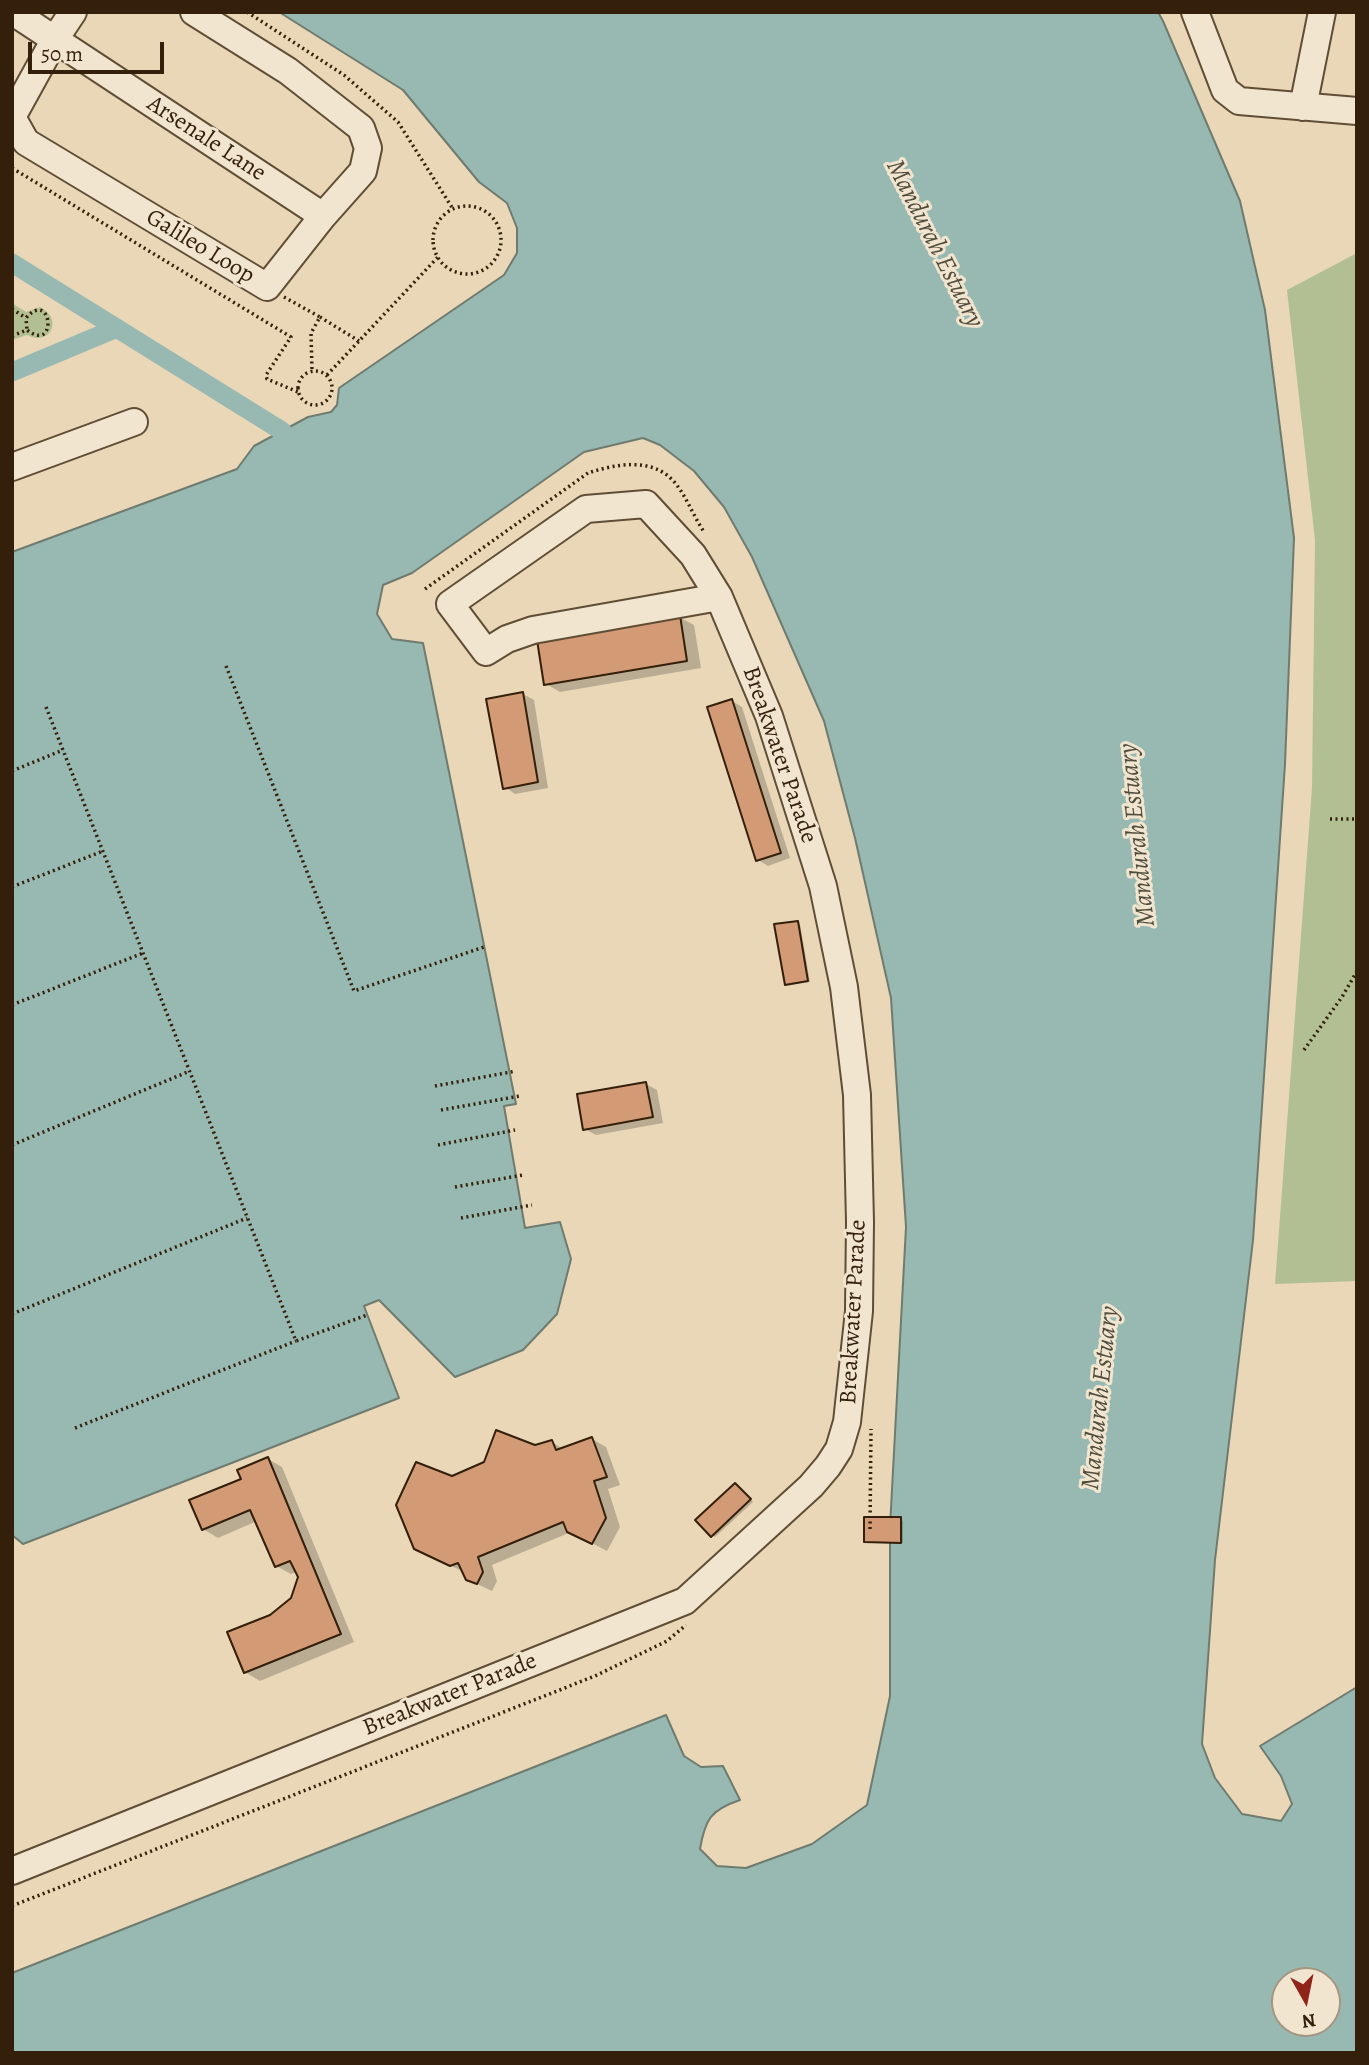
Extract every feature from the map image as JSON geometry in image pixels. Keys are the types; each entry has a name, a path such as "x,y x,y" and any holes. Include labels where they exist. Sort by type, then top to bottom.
{"street":[{"name":"Arsenale Lane","path":"13,12 323,216"},
{"name":"Galileo Loop","path":"73,12 12,117 26,142 267,287 323,216 363,171 368,148 361,128 288,71 194,12"},
{"path":"1195,12 1225,90 1239,101 1357,111"},
{"path":"1303,107 1322,12"},
{"path":"12,467 134,422"},
{"name":"Breakwater Parade","path":"12,1871 685,1601 811,1486 839,1449 850,1397 859,1311 860,1222 857,1095 844,987 823,886 769,716 719,597 693,555 646,504 586,509 450,604 486,652 507,639 533,630 719,597"}],"path":[{"path":"12,168 290,337 266,375 267,379 298,392"},
{"path":"465,206 477,208 496,221 501,244 490,265 468,274 446,267 438,257 433,236 443,216 453,209 465,206"},
{"path":"327,375 438,257"},
{"path":"267,287 359,341"},
{"path":"12,309 26,317"},
{"path":"31,312 44,312 49,318 50,325 40,335 27,330 26,317 31,312"},
{"path":"312,371 311,333 320,317"},
{"path":"12,336 27,330"},
{"path":"312,371 327,375 332,383 332,393 327,401 319,405 302,401 298,392 298,383 303,375 312,371"},
{"path":"425,589 588,473 614,464 635,463 665,474 676,484 708,539"},
{"path":"226,666 355,991 484,947"},
{"path":"46,707 296,1341"},
{"path":"12,771 63,750"},
{"path":"1330,819 1357,819"},
{"path":"12,887 103,851"},
{"path":"12,1005 143,953"},
{"path":"1304,1050 1357,971"},
{"path":"12,1145 190,1071"},
{"path":"435,1086 516,1071"},
{"path":"441,1110 520,1096"},
{"path":"438,1145 515,1130"},
{"path":"455,1187 523,1175"},
{"path":"461,1218 532,1205"},
{"path":"12,1314 248,1218"},
{"path":"75,1428 367,1315"},
{"path":"863,1441 871,1429 870,1529"},
{"path":"12,1906 595,1676 667,1641 687,1624"}],"green space":[{"path":"1357,253 1357,1281 1275,1284 1312,788 1315,540 1287,290"},
{"path":"12,303 26,312 40,307 47,312 52,324 48,335 35,338 27,335 12,340"}],"water":[{"name":"Mandurah Estuary","path":"279,12 1158,12 1163,21 1240,201 1265,310 1294,538 1285,764 1253,1240 1215,1560 1202,1744 1215,1778 1242,1814 1281,1821 1292,1804 1281,1776 1260,1746 1357,1687 1357,2053 12,2053 12,1973 666,1715 684,1756 701,1767 723,1766 740,1800 715,1812 704,1831 700,1849 717,1866 746,1868 812,1844 867,1805 890,1696 890,1527 906,1227 891,998 855,838 824,721 752,557 724,507 694,471 660,445 643,438 584,452 412,573 383,585 377,614 392,639 423,643 516,1104 504,1106 525,1228 560,1222 571,1259 557,1314 523,1350 455,1377 379,1300 364,1306 399,1398 23,1544 12,1535 12,552 237,469 254,446 308,417 331,412 337,405 339,388 504,275 517,253 517,228 507,203 479,182 403,90"}],"building":[{"path":"680,615 687,661 544,685 537,640"},
{"path":"523,692 538,782 503,789 486,699"},
{"path":"732,699 781,853 756,861 707,707"},
{"path":"798,921 808,981 785,985 774,924"},
{"path":"646,1082 653,1117 583,1130 577,1094"},
{"path":"496,1430 535,1445 552,1440 556,1450 592,1437 607,1477 594,1481 606,1518 592,1544 567,1532 563,1522 478,1557 483,1572 477,1584 466,1580 458,1563 450,1566 414,1549 396,1505 416,1462 452,1476 484,1462"},
{"path":"268,1457 341,1634 244,1673 227,1632 270,1615 291,1598 298,1577 290,1561 275,1567 250,1510 202,1530 189,1500 241,1479 237,1470"},
{"path":"735,1483 751,1499 711,1537 695,1520"},
{"path":"864,1517 901,1517 901,1543 864,1542"}],"waterway":[{"path":"12,263 282,431"},
{"path":"12,372 117,328"}]}
